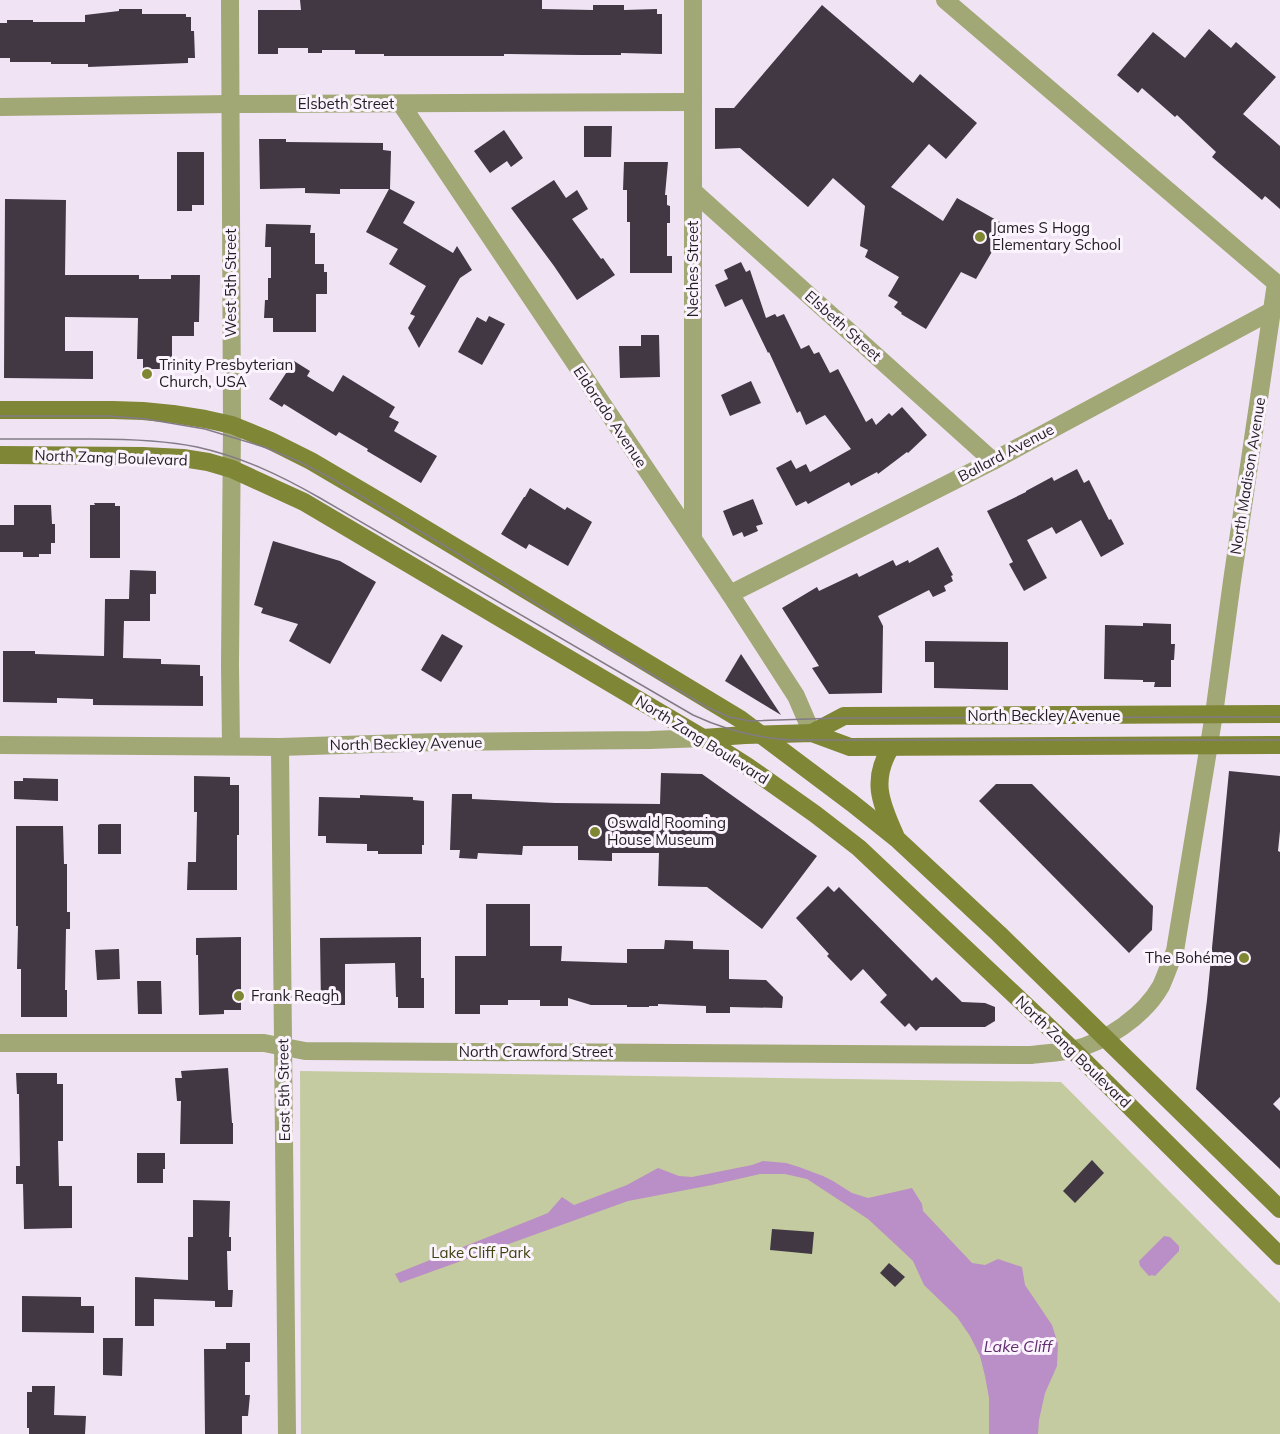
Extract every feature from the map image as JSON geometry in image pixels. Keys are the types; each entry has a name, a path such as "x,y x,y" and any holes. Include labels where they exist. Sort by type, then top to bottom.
{"main road":[{"path":"0,410 143,411 232,425 271,441 311,461 384,504 740,719 897,839 999,933 1280,1209"},
{"name":"North Zang Boulevard","path":"0,455 163,457 208,462 232,469 304,502 703,738 806,807 859,848 1072,1050 1280,1256"},
{"name":"North Beckley Avenue","path":"812,733 844,716 1280,714"},
{"name":"North Beckley Avenue","path":"703,738 812,733 850,747 1280,745"},
{"path":"891,747 885,757 880,775 880,791 883,809 897,839"}],"street":[{"name":"West 5th Street","path":"230,0 231,746"},
{"name":"Neches Street","path":"693,0 693,538"},
{"name":"North Madison Avenue","path":"945,0 1276,283 1276,308 1232,581 1214,714 1174,951 1160,986 1146,1007 1126,1024 1105,1037 1072,1050"},
{"name":"Elsbeth Street","path":"0,107 693,102"},
{"name":"Eldorado Avenue","path":"401,104 730,594 796,696 812,733"},
{"name":"Elsbeth Street","path":"693,191 993,461"},
{"name":"Ballard Avenue","path":"730,594 993,461 1276,308"},
{"name":"North Beckley Avenue","path":"0,745 280,747 703,738"},
{"name":"East 5th Street","path":"280,747 287,1434"},
{"name":"North Crawford Street","path":"0,1043 264,1043 305,1051 1031,1055 1072,1050"}],"green space":[{"name":"Lake Cliff Park","path":"300,1071 1061,1082 1280,1303 1280,1434 301,1434"}],"water":[{"name":"Lake Cliff","path":"763,1161 786,1163 799,1167 823,1176 852,1193 868,1198 912,1188 922,1204 923,1211 972,1263 985,1265 998,1259 1022,1267 1025,1285 1052,1325 1058,1344 1057,1366 1045,1393 1038,1434 989,1434 989,1398 980,1356 957,1317 924,1285 913,1261 868,1219 807,1179 785,1174 760,1174 628,1201 400,1283 395,1274 548,1213 562,1197 574,1205 627,1185 658,1168 679,1176 692,1177"},
{"path":"1164,1236 1170,1237 1179,1246 1179,1251 1155,1276 1149,1276 1140,1266 1139,1261"}],"building":[{"path":"300,0 542,0 542,9 593,10 593,5 624,5 624,10 657,9 657,14 662,14 662,54 384,56 384,54 355,54 355,50 322,50 322,53 308,53 308,48 278,48 278,54 258,54 258,10 301,10"},
{"path":"822,5 913,83 920,74 977,123 946,159 929,144 891,187 943,221 957,198 1007,226 976,279 961,272 926,329 901,314 894,307 898,302 888,296 899,277 865,257 868,250 860,246 865,206 833,178 808,207 740,148 715,149 715,108 734,108"},
{"path":"119,9 142,9 142,14 186,14 186,17 191,17 195,58 188,58 188,63 88,67 88,64 10,62 10,58 0,58 0,23 7,23 7,20 85,22 85,15 119,11"},
{"path":"1209,29 1231,48 1236,42 1276,77 1243,114 1280,146 1280,209 1265,196 1262,200 1212,157 1216,152 1177,115 1175,117 1142,88 1138,93 1117,75 1153,32 1185,58"},
{"path":"584,126 612,126 611,157 584,157"},
{"path":"504,130 523,158 511,167 507,161 490,173 474,151"},
{"path":"259,139 286,139 286,142 383,143 383,150 391,151 390,189 415,202 403,223 453,253 457,246 472,270 460,278 419,348 408,328 415,316 410,314 426,286 389,264 398,249 366,232 389,189 340,189 340,194 305,193 305,188 260,189"},
{"path":"177,152 204,152 204,205 192,205 192,211 177,211"},
{"path":"624,162 668,162 665,195 667,195 667,205 670,206 670,223 667,223 667,256 672,256 672,273 630,273 630,222 627,222 627,190 623,190"},
{"path":"554,180 566,198 577,190 588,209 572,219 615,275 577,300 511,208"},
{"path":"5,199 66,200 65,275 139,275 139,279 171,279 171,275 200,275 199,322 194,322 194,336 172,336 172,360 167,360 166,369 143,369 143,359 137,359 138,318 65,317 65,351 93,351 93,379 4,378"},
{"path":"266,224 311,225 310,233 315,233 315,264 324,264 324,272 327,272 327,294 316,294 316,332 273,332 273,318 264,318 265,300 268,300 268,278 271,278 271,247 265,247"},
{"path":"741,262 746,272 750,270 766,318 775,314 777,317 784,314 801,349 809,345 814,354 819,352 830,373 838,369 866,422 872,418 876,425 889,413 892,416 902,407 927,435 908,453 878,474 877,472 851,486 849,482 808,504 806,501 796,506 776,468 791,460 796,469 806,464 810,472 851,449 825,415 806,425 800,411 797,413 742,299 725,307 715,285 728,279 724,270"},
{"path":"489,316 505,324 482,365 458,352 477,317 486,322"},
{"path":"641,335 659,335 660,377 620,378 619,346 641,346"},
{"path":"294,361 310,371 307,376 333,392 343,375 395,407 389,417 399,422 394,431 437,456 421,483 339,432 336,436 284,404 282,407 269,399"},
{"path":"751,381 761,403 730,416 721,395"},
{"path":"1077,469 1084,483 1089,480 1124,544 1101,557 1081,520 1056,534 1052,527 1027,540 1047,578 1024,591 1009,564 1013,562 987,511 1052,477 1054,481"},
{"path":"530,488 565,510 567,507 592,522 568,566 529,544 526,549 501,534"},
{"path":"753,499 763,524 756,526 758,531 744,537 742,532 733,536 723,511"},
{"path":"94,503 115,503 115,506 120,506 120,558 90,558 90,505 95,505"},
{"path":"14,505 51,505 52,524 55,524 55,543 51,543 51,554 23,557 23,552 0,552 0,525 14,525"},
{"path":"273,541 340,561 376,582 330,664 289,641 298,624 261,613 263,608 254,605"},
{"path":"938,547 953,575 951,576 953,581 944,586 946,591 933,597 929,590 878,616 883,626 882,693 829,694 812,668 819,666 782,608 817,587 819,591 857,573 859,577 893,560 896,566 908,560 909,563"},
{"path":"130,570 156,571 156,594 150,594 150,621 124,621 123,658 161,659 161,664 200,665 200,676 203,676 203,706 93,705 93,699 57,698 57,703 3,702 3,651 104,656 105,599 129,599"},
{"path":"1143,623 1171,624 1171,644 1175,644 1174,660 1171,660 1171,687 1154,687 1155,682 1143,682 1143,680 1104,679 1105,625 1143,626"},
{"path":"442,634 463,646 441,682 421,670"},
{"path":"925,641 1008,642 1008,690 934,688 934,662 925,662"},
{"path":"741,654 781,715 725,681"},
{"name":"The Bohéme","path":"1229,771 1280,776 1278,851 1280,852 1280,1097 1273,1104 1280,1111 1280,1169 1196,1089"},
{"path":"661,773 702,774 817,856 762,929 707,887 658,886 659,853 612,853 612,861 578,860 578,846 523,846 522,855 478,853 477,859 459,858 460,850 450,850 452,794 472,794 472,799 555,803 660,804"},
{"path":"194,776 230,777 230,785 239,785 237,890 187,890 188,862 196,862 197,812 194,812"},
{"path":"23,778 58,779 58,801 14,799 14,781 23,781"},
{"path":"996,784 1032,784 1153,906 1152,930 1129,953 979,801"},
{"path":"360,795 413,797 413,800 424,801 422,854 378,854 378,851 367,851 367,844 326,843 326,836 318,836 319,797 360,798"},
{"path":"121,824 121,854 98,854 98,825"},
{"path":"16,826 63,826 64,864 67,864 67,912 70,912 70,929 66,929 67,1017 21,1017 21,969 17,969"},
{"path":"828,886 834,892 839,887 932,981 936,977 962,1002 985,1003 995,1007 995,1021 985,1027 920,1027 916,1031 909,1023 905,1027 880,1002 887,995 863,969 851,981 796,918"},
{"path":"486,904 530,904 530,946 562,946 561,961 627,963 627,949 664,949 665,940 693,941 693,949 729,950 729,979 766,980 783,997 782,1008 730,1007 730,1013 706,1013 706,1006 591,1005 568,998 568,1006 540,1006 540,1000 508,1000 508,1005 480,1005 480,1014 455,1014 455,956 486,956"},
{"path":"241,937 241,1010 224,1010 224,1014 199,1015 196,938"},
{"path":"421,937 424,1008 398,1008 395,963 345,964 345,1005 321,1005 320,938"},
{"path":"119,949 120,979 97,980 95,950"},
{"path":"137,981 161,981 162,1014 138,1014"},
{"path":"228,1068 233,1144 180,1144 181,1101 177,1101 175,1078 182,1078 181,1071"},
{"path":"16,1073 57,1073 57,1084 63,1084 63,1141 58,1141 59,1186 72,1186 72,1228 24,1229 23,1184 16,1184 16,1166 20,1166 19,1094 17,1094"},
{"path":"137,1153 165,1153 163,1183 137,1183"},
{"path":"1092,1160 1104,1173 1075,1203 1063,1191"},
{"path":"193,1200 230,1201 231,1251 227,1251 228,1290 233,1290 232,1307 215,1307 215,1301 154,1299 154,1326 135,1326 135,1277 188,1280 188,1237 193,1237"},
{"path":"772,1229 814,1232 812,1254 770,1250"},
{"path":"889,1263 905,1277 895,1287 880,1273"},
{"path":"22,1296 81,1297 81,1306 94,1306 94,1333 22,1332"},
{"path":"103,1338 123,1338 122,1376 103,1375"},
{"path":"226,1343 250,1343 250,1362 245,1362 245,1395 250,1395 248,1416 242,1416 242,1434 205,1434 204,1349 226,1349"},
{"path":"32,1386 55,1386 54,1415 86,1416 85,1434 29,1434 27,1392 32,1392"}],"tram line":[{"path":"0,416 109,416 146,419 205,429 264,447 298,461 331,478 460,555 601,644 707,707 729,717 750,721 841,718 1280,717"},
{"path":"0,439 158,441 197,447 245,461 320,498 693,715 741,732 791,740 1280,740"}],"place":[{"name":"James S Hogg Elementary School","path":"980,237"},
{"name":"Trinity Presbyterian Church, USA","path":"147,374"},
{"name":"Oswald Rooming House Museum","path":"595,832"},
{"name":"The Bohéme","path":"1244,958"},
{"name":"Frank Reagh","path":"239,996"}]}
